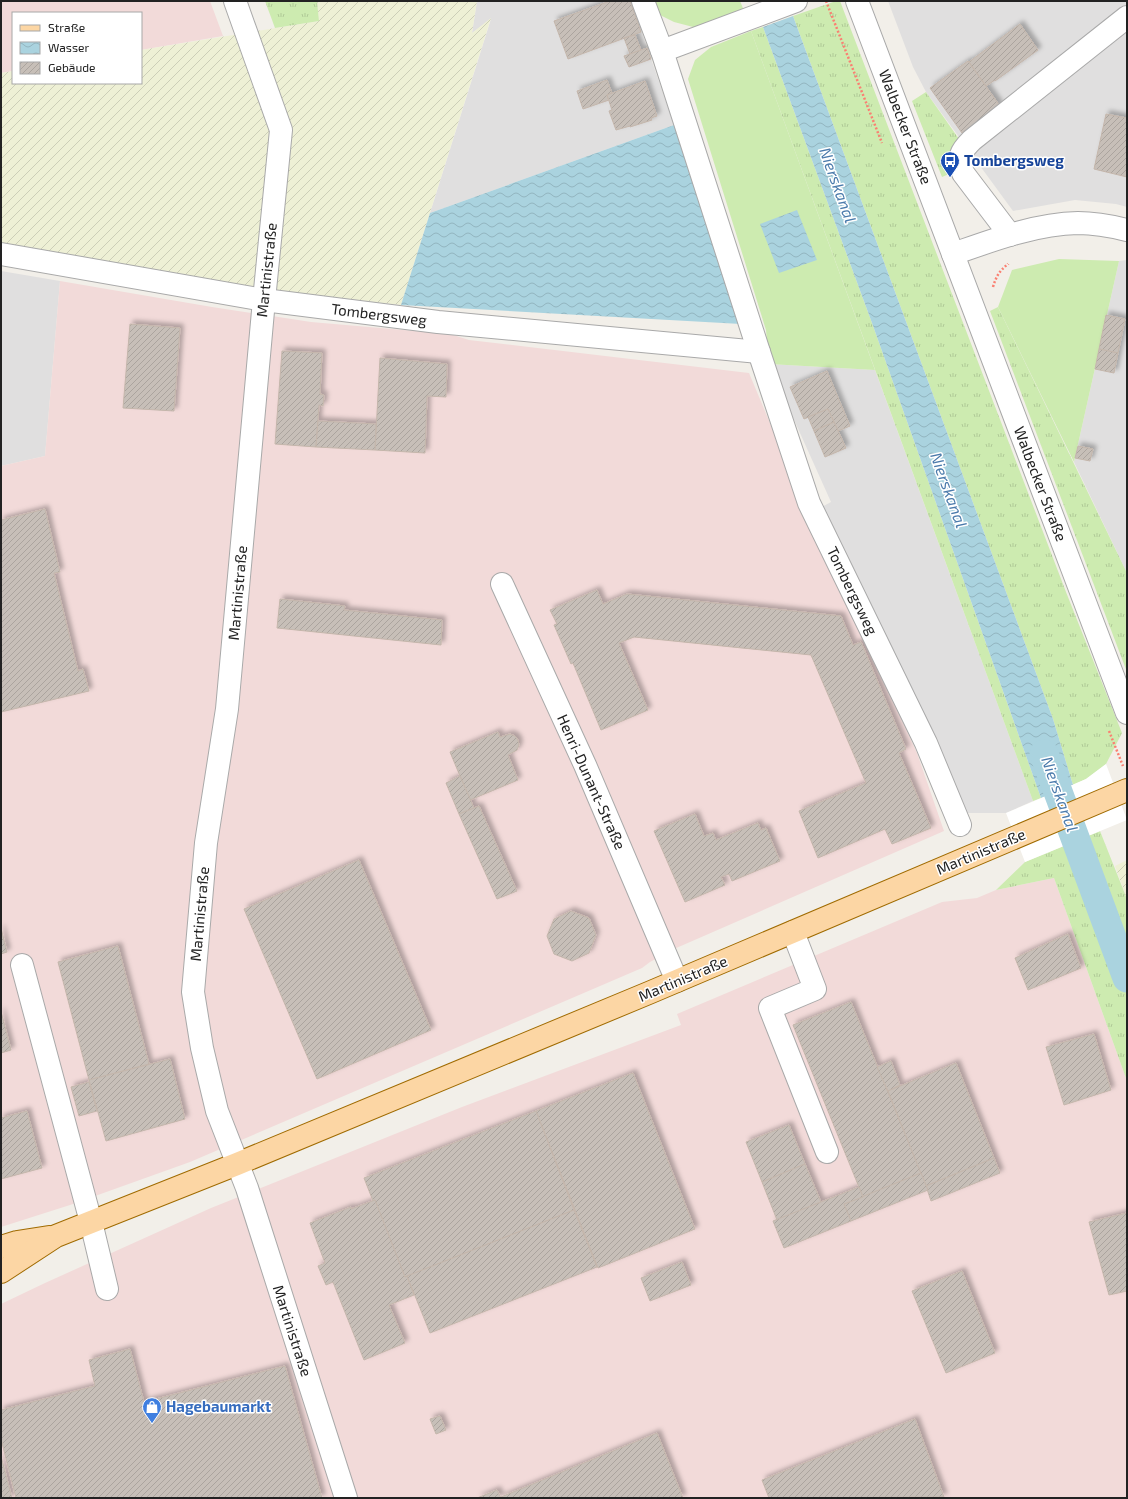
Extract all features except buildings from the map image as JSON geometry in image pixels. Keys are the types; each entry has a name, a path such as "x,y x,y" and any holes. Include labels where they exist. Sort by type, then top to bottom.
{"main road":[{"name":"Martinistraße","path":"1,1272 56,1236 238,1164 677,981 1122,792"},
{"name":"Martinistraße","path":"1,1247 16,1242 56,1236"}],"street":[{"name":"Tombergsweg","path":"643,1 662,51 809,503 926,743 960,825"},
{"path":"662,51 796,1"},
{"name":"Walbecker Straße","path":"857,1 1127,713"},
{"name":"Martinistraße","path":"239,11 281,130 227,709 206,844 193,992 202,1048 217,1111 249,1195 346,1498"},
{"path":"1010,235 963,173 960,163 960,155 972,140 1127,17"},
{"path":"953,254 1010,235 1048,226 1079,223 1110,226 1127,230"},
{"name":"Tombergsweg","path":"1,254 264,300 438,322 759,352"},
{"name":"Henri-Dunant-Straße","path":"502,584 586,765 677,981"},
{"path":"793,932 815,989 770,1008 827,1152"},
{"path":"22,965 91,1222 107,1289"}],"path":[{"path":"971,303 986,298 991,294 998,272 1013,261"}],"shaded area":[{"path":"1,1 210,1 223,36 142,50 142,12 12,12 12,71 1,73"},
{"path":"477,1 631,1 674,125 430,213 491,19 472,33"},
{"path":"888,1 1127,1 1127,207 1116,204 1075,200 1013,211 926,92 913,67"},
{"path":"1127,260 1127,573 1074,462 1119,261"},
{"path":"1,271 60,281 45,456 1,466"},
{"path":"60,281 311,322 450,334 469,340 749,373 808,514 917,753 944,831 674,949 642,968 190,1162 70,1205 1,1227 1,466 45,456"},
{"path":"769,364 875,370 1033,801 1006,813 967,813 927,741 818,509 831,502"},
{"path":"1054,878 1127,1081 1127,1498 1,1498 1,1304 211,1208 462,1107 681,1025 677,1014 942,902 977,898 996,890"}],"green space":[{"path":"265,1 317,1 319,21 275,28"},
{"path":"317,1 477,1 472,33 491,18 401,305 252,288 1,243 1,73 12,71 12,84 142,84 142,50 319,21"},
{"path":"651,1 740,1 745,13 697,28 674,22 656,13"},
{"path":"836,1 840,1 1066,592 1122,733 1106,764 1086,779 1073,785 1053,719 793,16"},
{"path":"763,27 872,323 1041,798 1033,801 751,31"},
{"path":"751,31 875,370 769,364 766,330 688,79 695,60 711,47"},
{"path":"926,92 959,139 954,172 942,177 912,101"},
{"path":"1059,259 1119,261 1074,462 998,307 1012,270"},
{"path":"998,307 1127,573 1127,672 990,311"},
{"path":"1100,831 1127,899 1127,1081 1054,878 996,890 1025,862"},
{"path":"1127,860 1127,899 1115,866"}],"water":[{"path":"793,16 1053,719 1073,785 1041,798 872,323 763,27"},
{"path":"674,125 741,324 401,305 430,213"},
{"path":"797,210 817,260 779,273 760,224"}],"pier":[{"path":"1106,764 1127,820 1025,862 1006,813 1086,779"}],"waterway":[{"name":"Nierskanal","path":"1044,754 1127,978"}],"place":[{"name":"Tombergsweg","path":"950,178"},
{"name":"Hagebaumarkt","path":"152,1424"}]}
